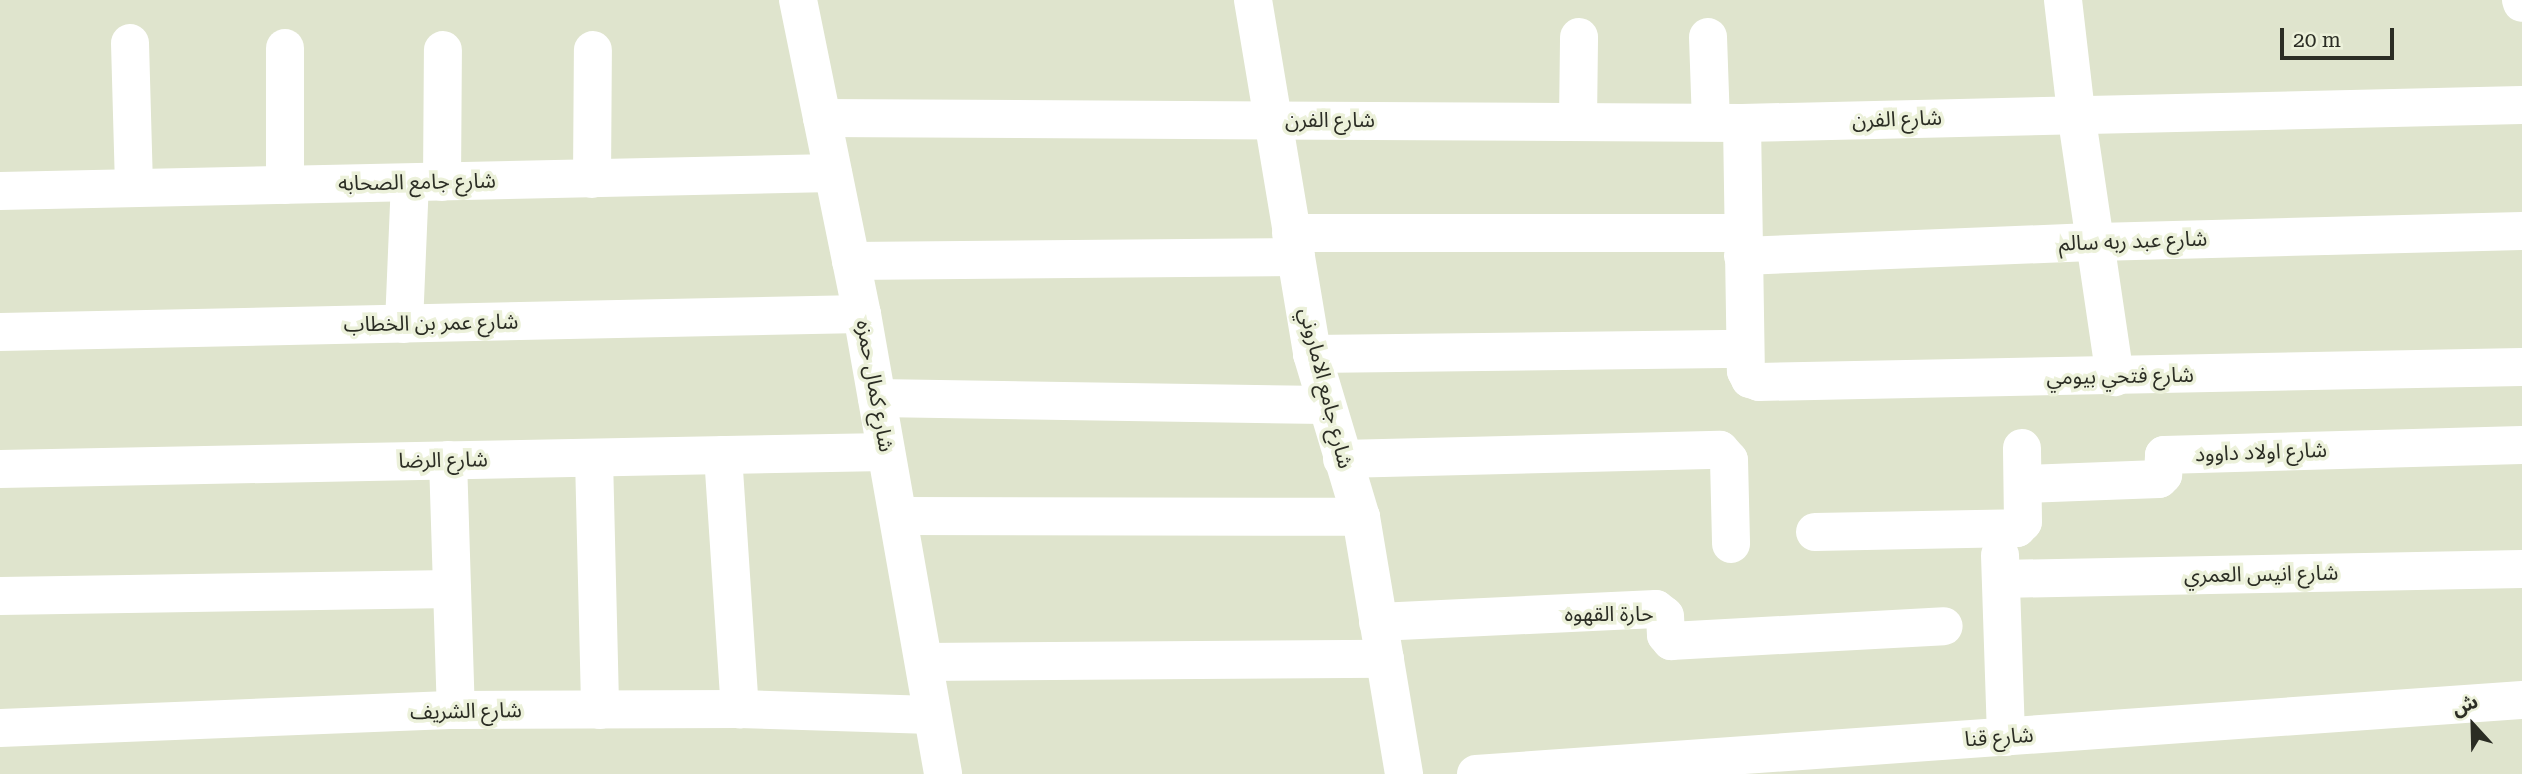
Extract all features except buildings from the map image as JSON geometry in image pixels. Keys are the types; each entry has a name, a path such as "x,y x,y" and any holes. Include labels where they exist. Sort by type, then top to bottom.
{"street":[{"name":"شارع كمال حمزه","path":"798,0 862,314 943,774"},
{"name":"شارع جامع الاماروني","path":"1253,0 1312,354 1325,405 1361,517 1404,774"},
{"path":"2063,0 2076,113 2115,377"},
{"path":"1578,122 1579,37"},
{"name":"شارع فتحي بيومي","path":"1709,37 1726,123 1743,244 1744,349 1746,371 1750,379 1759,382 2115,377 2522,367"},
{"path":"130,43 134,188"},
{"path":"285,48 285,185"},
{"path":"404,324 443,50"},
{"path":"592,179 593,50"},
{"name":"شارع الفرن","path":"822,118 1726,123 2522,105"},
{"name":"شارع جامع الصحابه","path":"0,191 833,173"},
{"name":"شارع عبد ربه سالم","path":"851,261 1294,245 2097,242 2522,231"},
{"name":"شارع عمر بن الخطاب","path":"0,332 862,314"},
{"path":"1312,354 1744,349"},
{"path":"877,398 1325,405"},
{"name":"شارع اولاد داوود","path":"1999,529 2017,528 2023,522 2022,466 2159,479 2163,475 2164,455 2522,445"},
{"path":"1342,459 1720,450 1729,460 1731,544"},
{"name":"شارع الرضا","path":"0,469 887,452"},
{"path":"723,455 740,709"},
{"path":"594,458 600,710"},
{"path":"448,460 456,710"},
{"path":"898,516 1361,517"},
{"path":"1815,531 1999,529 2006,737"},
{"name":"شارع انيس العمري","path":"2001,579 2522,569"},
{"path":"0,596 452,589"},
{"name":"حارة القهوه","path":"1378,622 1656,609 1665,616 1666,635 1671,641 1944,626"},
{"path":"924,662 1385,659"},
{"name":"شارع قنا","path":"1476,774 2522,700"},
{"name":"شارع الشريف","path":"0,728 456,710 740,709 932,715"}]}
